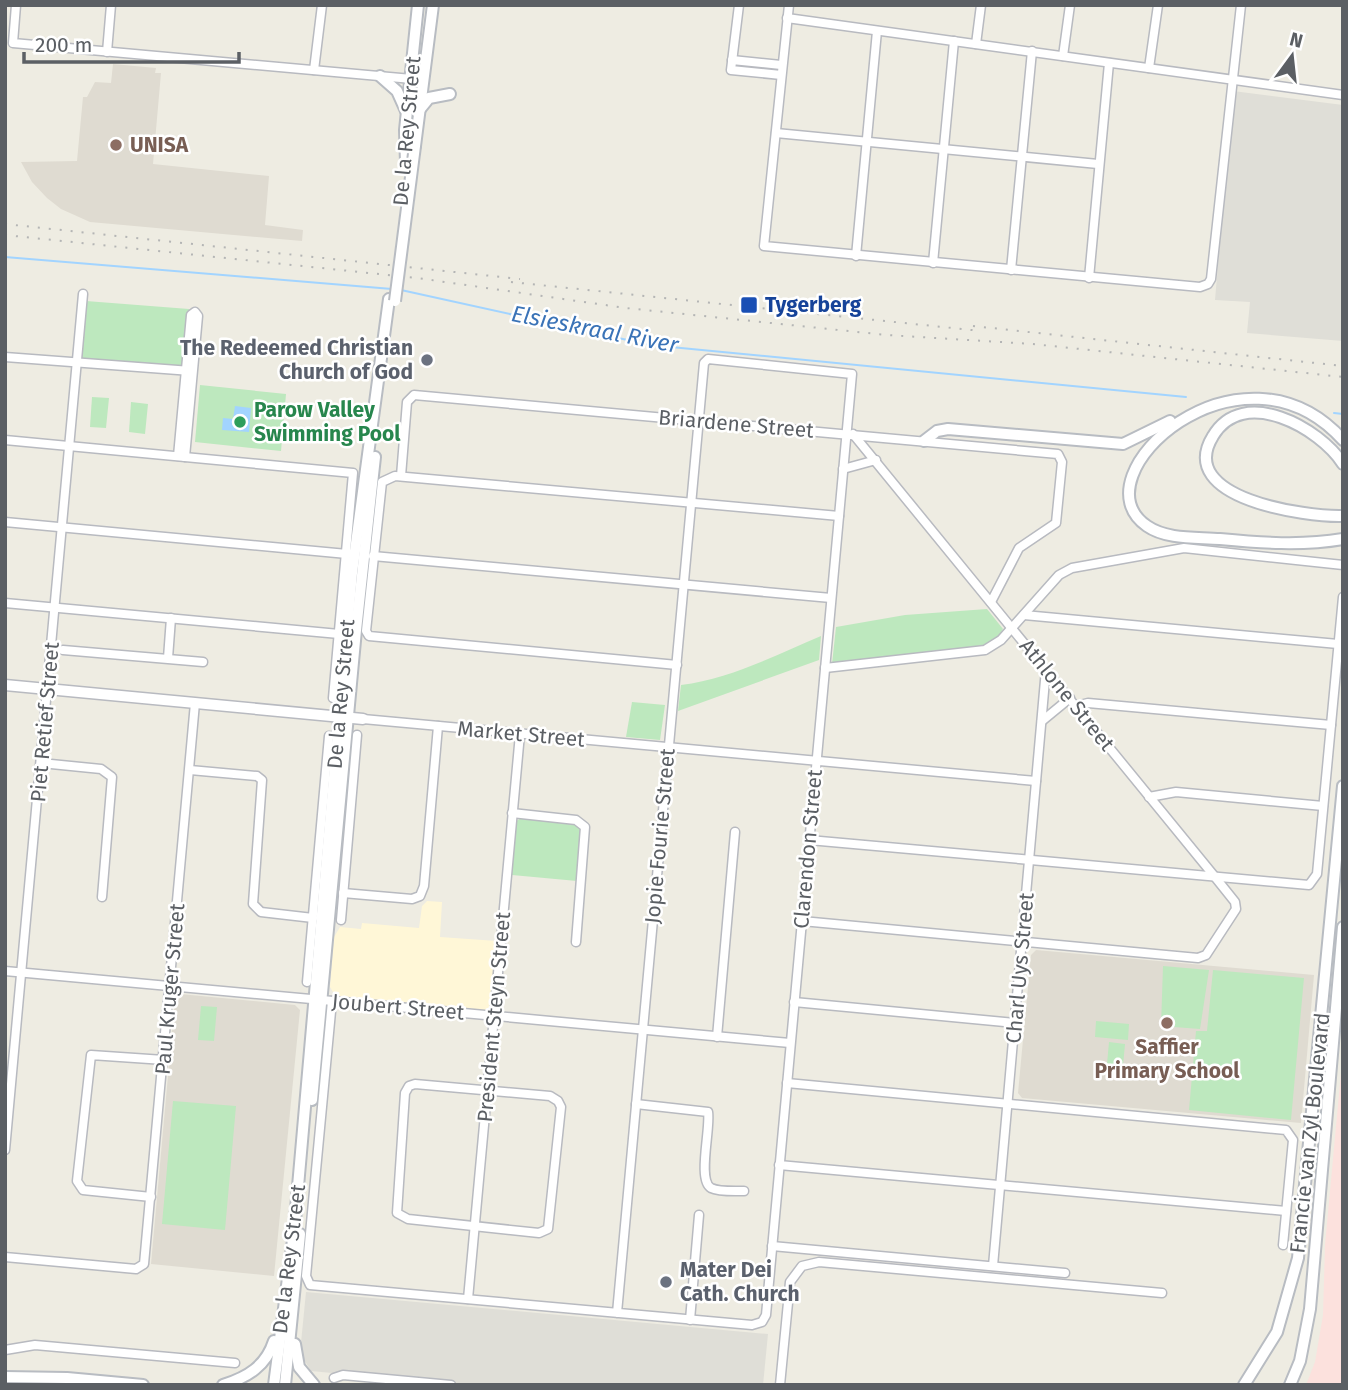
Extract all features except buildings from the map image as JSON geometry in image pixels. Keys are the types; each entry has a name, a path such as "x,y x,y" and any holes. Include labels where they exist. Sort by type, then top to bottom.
{"main road":[{"name":"De la Rey Street","path":"392,300 418,5"},
{"path":"416,31 424,5"},
{"name":"De la Rey Street","path":"285,1385 293,1232 323,1001 352,573 433,5"},
{"path":"380,76 397,91 407,111"},
{"path":"420,108 429,98 450,94"},
{"path":"924,441 937,431 948,429 1124,444 1214,403 1262,398 1300,409 1323,422 1343,440"},
{"path":"1343,464 1316,434 1287,419 1265,414 1245,415 1226,423 1213,435 1207,450 1214,476 1241,498 1293,512 1343,516"},
{"path":"1184,417 1172,425 1149,450 1131,485 1133,510 1148,527 1170,535 1264,543 1338,540"},
{"name":"Francie van Zyl Boulevard","path":"1247,1383 1277,1332 1298,1258 1343,786"},
{"name":"Francie van Zyl Boulevard","path":"1292,1385 1300,1361 1310,1309 1343,927"},
{"name":"De la Rey Street","path":"274,1385 287,1317"},
{"path":"223,1385 248,1375 264,1362 287,1317"},
{"path":"287,1317 297,1361 314,1385"},
{"path":"5,1377 67,1378 143,1385"}],"street":[{"path":"16,5 13,43 424,80"},
{"path":"107,52 111,5"},
{"path":"314,70 322,5"},
{"path":"739,5 731,70 781,75"},
{"path":"789,5 764,246 1200,287 1208,284 1211,279 1241,5"},
{"path":"976,44 981,5"},
{"path":"1063,56 1070,5"},
{"path":"1149,68 1158,5"},
{"path":"787,18 1343,95"},
{"path":"856,256 877,31"},
{"path":"933,262 954,41"},
{"path":"1011,270 1032,51"},
{"path":"732,60 781,65"},
{"path":"1088,278 1109,63"},
{"path":"776,133 1098,164"},
{"name":"Piet Retief Street","path":"5,1150 83,294"},
{"path":"5,440 182,456 198,316 195,312 191,315 190,371"},
{"path":"5,357 190,371"},
{"name":"Jopie Fourie Street","path":"617,1313 667,747 705,360 852,374"},
{"name":"Clarendon Street","path":"690,1320 752,1325 762,1322 765,1315 843,468 850,434 852,374"},
{"name":"Briardene Street","path":"401,476 407,402 411,396 1060,455 1062,462 1055,525 1019,548 991,602"},
{"name":"Athlone Street","path":"850,434 876,460 1235,902 1236,909 1207,953 1198,958 1022,942"},
{"name":"De la Rey Street","path":"182,456 353,473 333,698"},
{"path":"843,468 876,460"},
{"path":"401,476 839,516"},
{"name":"De la Rey Street","path":"401,476 388,477 380,485 366,631 371,637 677,665"},
{"path":"5,522 347,554"},
{"path":"825,668 985,650 997,643 1059,575 1069,569 1171,548 1343,565"},
{"path":"373,556 831,598"},
{"path":"809,840 1304,886 1316,878 1343,597"},
{"path":"5,603 339,634"},
{"path":"1024,615 1338,644"},
{"path":"168,659 171,618"},
{"path":"63,650 203,662"},
{"name":"Charl Uys Street","path":"993,1266 1046,669"},
{"name":"Market Street","path":"5,685 1036,781"},
{"path":"1042,720 1069,698"},
{"name":"Paul Kruger Street","path":"5,1257 136,1269 144,1264 195,703"},
{"path":"1076,706 1088,703 1331,725"},
{"path":"343,893 412,900 423,892 438,726"},
{"name":"President Steyn Street","path":"468,1299 520,734"},
{"name":"De la Rey Street","path":"341,920 357,735"},
{"name":"De la Rey Street","path":"307,982 329,736"},
{"path":"41,763 101,769 112,777 102,897"},
{"path":"190,770 257,776 262,780 253,904 261,912 313,918"},
{"path":"1149,797 1176,793 1324,806"},
{"path":"512,813 576,820 585,827 576,942"},
{"path":"718,1037 735,832"},
{"path":"802,921 1022,942"},
{"name":"Joubert Street","path":"5,971 790,1043"},
{"name":"De la Rey Street","path":"323,1001 307,1281 313,1286 468,1299"},
{"path":"794,1002 1015,1023"},
{"path":"151,1197 83,1190 77,1181 91,1055 164,1060"},
{"path":"787,1083 1286,1129 1293,1140 1283,1245"},
{"path":"415,1084 487,1090 550,1096 558,1101 561,1107 548,1229 539,1233 408,1219 397,1213 405,1093 409,1086 415,1084"},
{"path":"636,1104 708,1112 704,1172 707,1183 714,1189 744,1191"},
{"path":"779,1165 1286,1211"},
{"path":"468,1299 690,1320 699,1215"},
{"path":"772,1246 1065,1273"},
{"path":"780,1385 790,1282 796,1271 810,1263 902,1268 1162,1293"},
{"path":"5,1350 35,1345 235,1363"},
{"path":"334,1378 342,1375 451,1385"}],"shaded area":[{"name":"UNISA","path":"113,64 156,68 155,73 161,73 153,164 269,176 265,225 303,230 302,241 90,222 61,209 47,198 32,182 21,162 77,161 83,97 87,97 95,82 111,83"},
{"path":"1233,91 1343,105 1343,341 1247,333 1250,302 1215,300"},
{"path":"427,901 442,902 440,937 497,941 491,1008 485,1012 341,998 333,992 330,987 334,937 340,927 361,929 362,923 419,928 422,906"},
{"name":"Saffier Primary School","path":"1036,950 1314,975 1301,1123 1022,1098 1018,1093 1031,955"},
{"path":"180,994 295,1005 300,1010 274,1276 151,1264 175,998"},
{"path":"1343,1051 1343,1385 1306,1385 1315,1362 1323,1315 1325,1245"},
{"path":"306,1292 768,1334 763,1385 458,1385 311,1371 300,1353"}],"green space":[{"path":"86,301 189,309 182,368 80,360"},
{"name":"Parow Valley Swimming Pool","path":"200,385 286,394 281,451 195,442"},
{"path":"92,397 109,398 106,428 90,427"},
{"path":"131,402 148,404 145,434 129,432"},
{"path":"987,609 1003,629 998,638 986,645 832,664 836,627 905,615"},
{"path":"821,636 819,660 678,711 681,685 735,672"},
{"path":"632,702 665,705 660,740 626,737"},
{"path":"521,818 574,822 581,828 577,881 512,875 515,822"},
{"path":"1163,966 1209,970 1200,1029 1161,1026"},
{"path":"1213,970 1304,978 1291,1120 1189,1110 1196,1031 1207,1031"},
{"path":"201,1006 217,1007 214,1041 198,1040"},
{"path":"1096,1021 1129,1024 1128,1040 1095,1037"},
{"path":"1109,1042 1125,1044 1122,1076 1106,1075"},
{"path":"173,1101 236,1106 225,1230 162,1224"}],"water":[{"path":"235,406 251,408 249,432 222,430 223,418 233,419"}],"waterway":[{"name":"Elsieskraal River","path":"5,257 392,289"},
{"name":"Elsieskraal River","path":"401,290 650,345 1186,397"},
{"name":"Elsieskraal River","path":"1334,413 1343,414"}],"railway":[{"path":"5,224 520,279"},
{"path":"5,235 417,278 626,308 887,335 1033,344 1343,377"},
{"path":"511,282 981,331"},
{"path":"973,326 1343,366"}],"place":[{"name":"UNISA","path":"116,145"},
{"name":"Tygerberg","path":"749,305"},
{"name":"The Redeemed Christian Church of God","path":"427,360"},
{"name":"Parow Valley Swimming Pool","path":"240,422"},
{"name":"Saffier Primary School","path":"1167,1023"},
{"name":"Mater Dei Cath. Church","path":"666,1282"}]}
